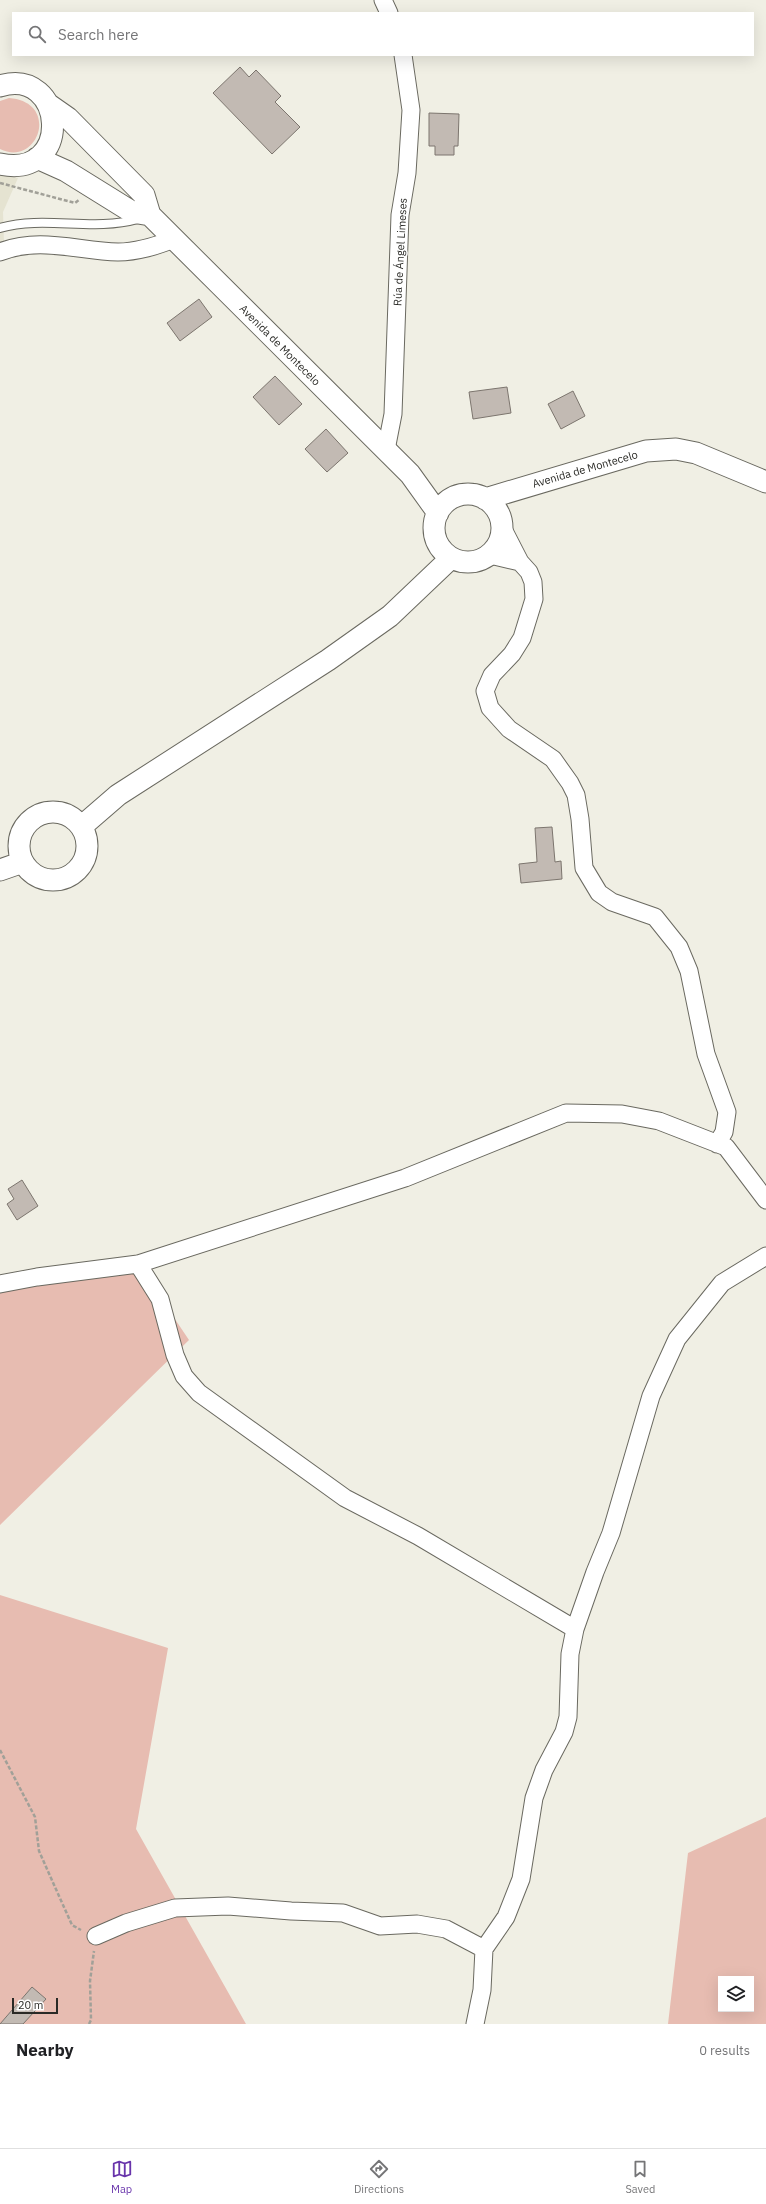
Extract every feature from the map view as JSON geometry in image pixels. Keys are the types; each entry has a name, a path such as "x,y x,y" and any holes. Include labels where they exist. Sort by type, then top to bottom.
{"street":[{"path":"383,0 389,12"},
{"name":"Rúa de Ángel Limeses","path":"386,450 393,414 400,215 406,173 411,110 403,56"},
{"name":"Avenida de Montecelo","path":"2,84 19,84 31,88 41,95 48,104 68,118 144,195 150,215 410,474 438,513"},
{"path":"0,164 11,166 24,164 37,158 47,148 53,134 53,119 48,104"},
{"path":"37,158 66,171 132,212 150,215"},
{"path":"0,252 13,247 34,244 68,245 118,252 140,251 174,239"},
{"name":"Avenida de Montecelo","path":"495,512 517,488 619,457 646,451 676,449 696,453 766,482"},
{"name":"Avenida de Montecelo","path":"410,474 456,497"},
{"path":"495,512 501,537 497,547 490,555 471,563 451,558 441,549 436,538 435,521 438,513 448,501 466,494 476,495 495,512 520,562 529,572 532,582 534,599 522,638 512,654 492,675 485,692 490,708 508,729 553,759 570,783 576,795 580,819 584,868 599,893 612,902 655,917 679,947 689,971 706,1054 726,1112 724,1132 717,1144"},
{"path":"490,555 520,562"},
{"path":"82,827 118,795 321,665 390,616 451,558"},
{"path":"52,812 63,813 74,818 82,827 86,837 86,853 79,868 71,875 60,879 49,880 39,877 30,871 23,862 19,851 23,829 31,820 41,814 52,812"},
{"path":"0,870 23,862"},
{"path":"0,1284 37,1277 138,1264 405,1178 566,1112 622,1114 659,1121 726,1147 766,1200"},
{"path":"475,2024 482,1990 484,1949 506,1917 521,1879 534,1798 544,1770 564,1732 568,1717 570,1654 575,1629 595,1572 611,1533 651,1396 677,1339 722,1283 766,1256"},
{"path":"138,1264 160,1298 175,1355 184,1376 199,1393 345,1498 418,1536 575,1629"},
{"path":"96,1936 126,1923 175,1908 228,1906 343,1913 380,1926 417,1924 446,1929 484,1949"}],"lane":[{"path":"0,228 15,224 50,222 110,225 150,215"}],"path":[{"path":"0,1750 34,1817 39,1851 72,1925 96,1936 90,1981 91,2020 89,2024"}],"shaded area":[{"path":"9,98 25,102 35,110 39,121 38,132 33,142 25,150 13,152 0,149 0,101"},
{"path":"0,173 18,178 3,212 4,243 0,245"},
{"path":"138,1264 189,1340 0,1525 0,1284"},
{"path":"0,1595 168,1648 136,1829 246,2024 0,2024"},
{"path":"766,1817 766,2024 668,2024 688,1853"}],"building":[{"path":"240,67 249,77 256,70 281,96 275,102 300,127 272,154 213,93"},
{"path":"429,113 459,114 458,146 454,146 454,155 435,155 435,146 429,146"},
{"path":"199,299 212,317 180,341 167,323"},
{"path":"275,376 302,404 279,425 253,397"},
{"path":"507,387 511,413 473,419 469,392"},
{"path":"573,391 585,416 561,429 548,404"},
{"path":"326,429 348,453 327,472 305,449"},
{"path":"552,827 555,862 561,861 562,879 521,883 519,864 537,862 535,828"},
{"path":"22,1180 38,1206 17,1220 7,1204 14,1199 8,1189"},
{"path":"32,1987 46,1999 23,2024 0,2024"}]}
